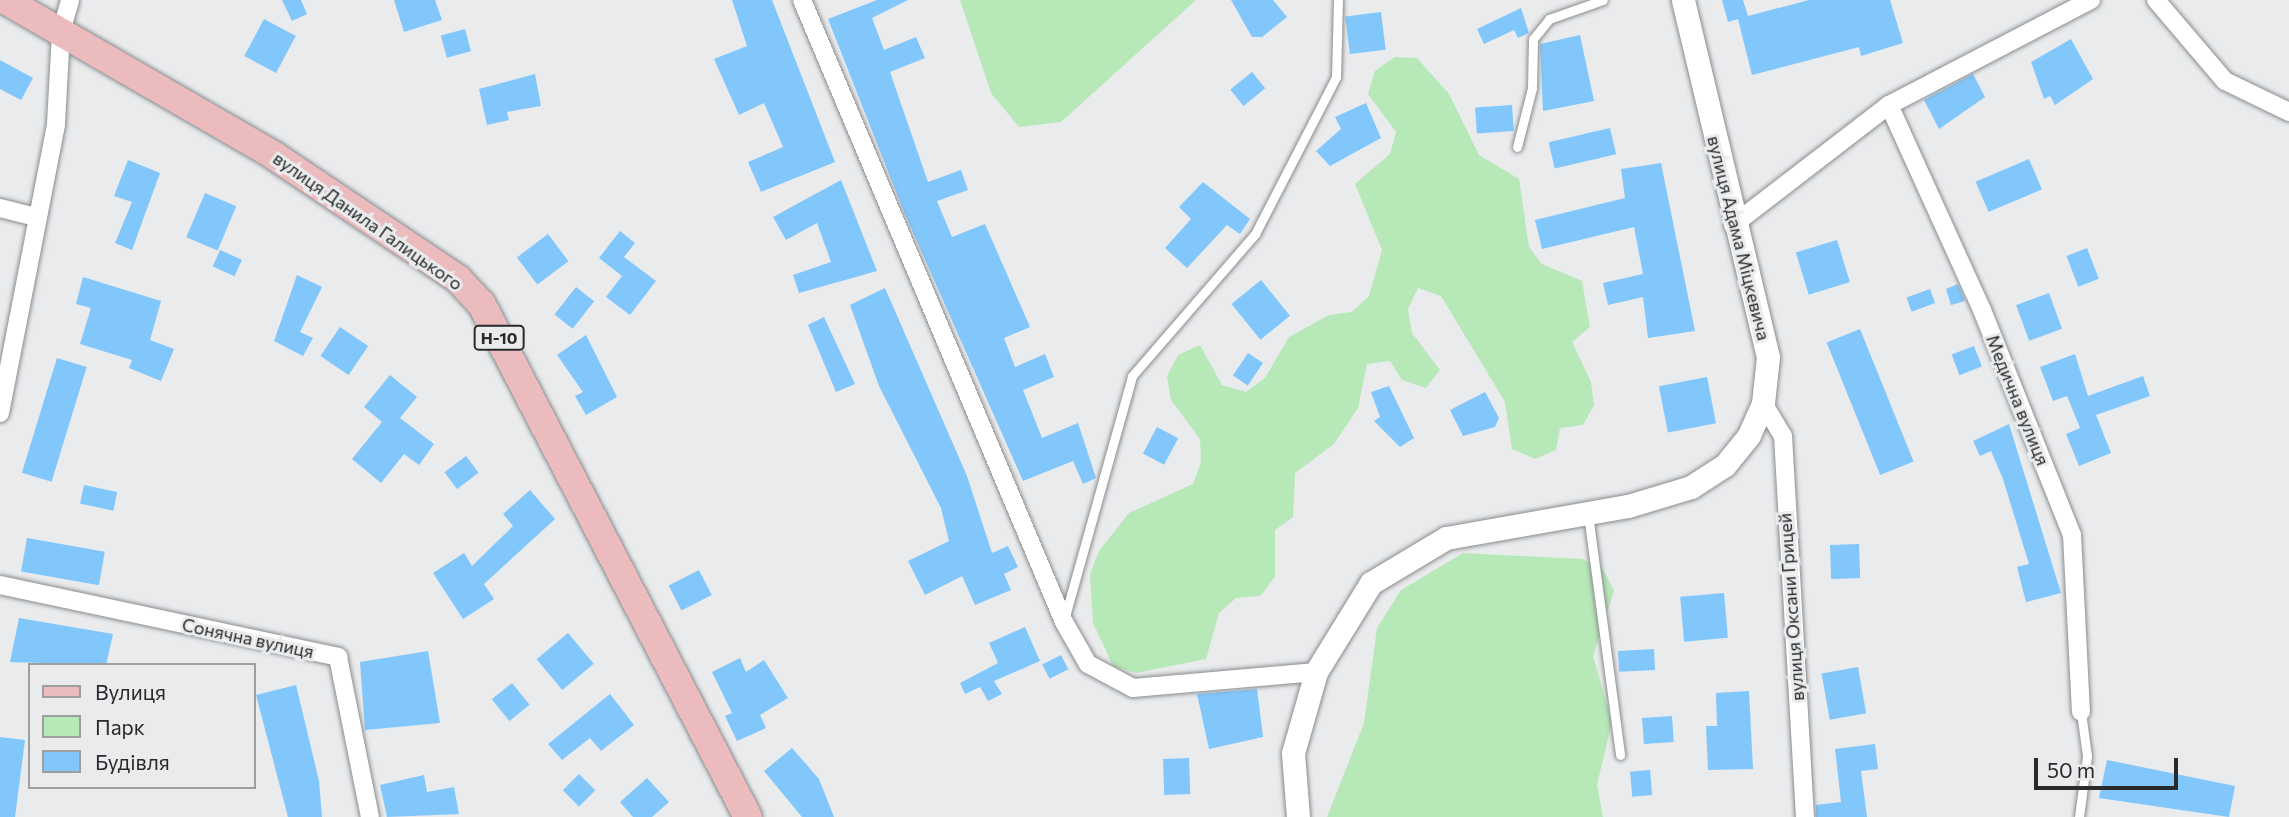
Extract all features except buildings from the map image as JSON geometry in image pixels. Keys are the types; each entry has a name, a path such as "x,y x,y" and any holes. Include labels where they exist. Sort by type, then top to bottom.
{"main road":[{"name":"вулиця Данила Галицького","path":"5,0 273,156 458,279 482,305 748,817"}],"street":[{"path":"0,413 56,124 61,32 70,0"},
{"path":"802,0 1064,622 1088,664 1133,688 1316,672"},
{"name":"вулиця Адама Міцкевича","path":"1298,817 1293,753 1316,672 1371,583 1414,552 1446,538 1588,514 1691,487 1725,465 1763,403 1768,357 1733,225 1684,0"},
{"path":"1733,225 1889,106 2091,0"},
{"path":"2156,0 2225,81 2289,112"},
{"name":"Медична вулиця","path":"1889,106 1982,310 2071,535 2081,712"},
{"path":"0,208 36,217"},
{"name":"вулиця Оксани Грицей","path":"1763,403 1783,436 1805,817"},
{"name":"Сонячна вулиця","path":"0,585 338,657 370,817"}],"lane":[{"path":"1064,622 1132,376 1261,223 1336,77 1338,0"},
{"path":"1517,147 1532,88 1533,39 1549,19 1603,0"},
{"path":"1588,514 1620,755"},
{"path":"2079,817 2087,756 2081,712"}],"green space":[{"path":"960,0 1196,0 1061,122 1019,127 991,93"},
{"path":"1395,57 1417,58 1449,94 1479,155 1519,179 1529,247 1542,264 1582,281 1590,327 1572,342 1591,382 1594,405 1583,425 1560,428 1556,450 1535,459 1512,449 1505,402 1441,296 1418,288 1408,309 1412,333 1440,370 1426,388 1402,380 1390,361 1367,364 1358,408 1334,444 1295,473 1293,517 1275,530 1275,577 1260,596 1236,598 1219,613 1206,659 1136,673 1113,666 1093,623 1090,574 1099,551 1129,513 1193,484 1201,462 1200,439 1171,400 1167,376 1178,355 1200,345 1222,385 1246,392 1265,378 1289,337 1329,315 1352,312 1369,296 1382,250 1355,184 1390,154 1396,132 1368,94 1375,71"},
{"path":"1463,553 1582,559 1603,569 1614,591 1593,656 1612,722 1597,785 1603,817 1327,817 1364,723 1377,628 1401,590"}]}
